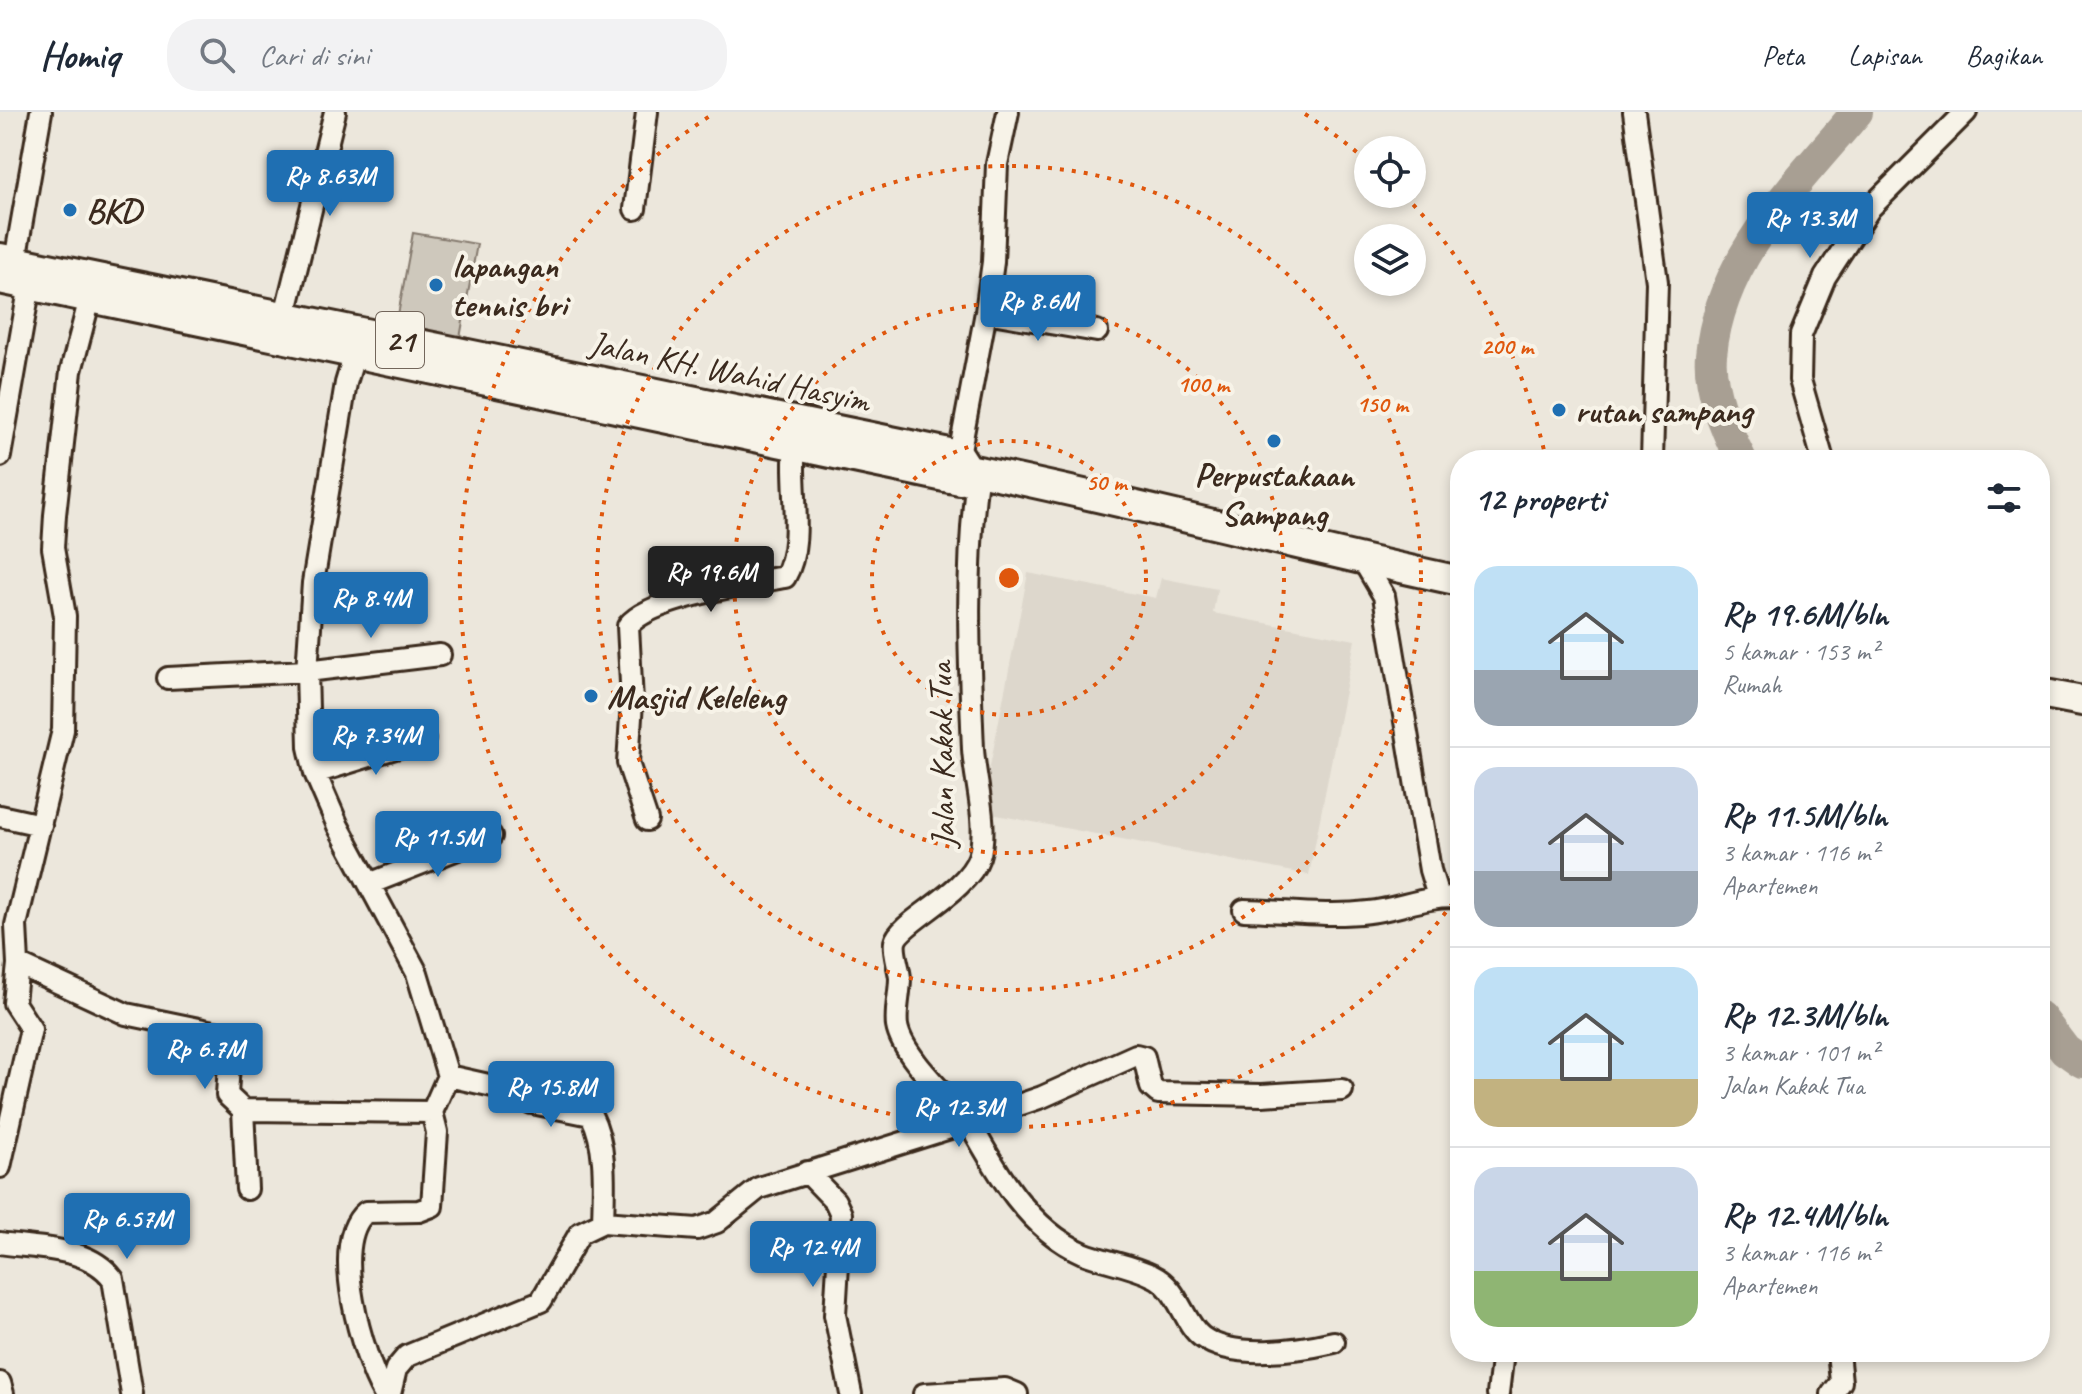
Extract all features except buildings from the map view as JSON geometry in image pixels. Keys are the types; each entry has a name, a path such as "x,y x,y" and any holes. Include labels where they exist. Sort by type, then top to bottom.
{"highway":[{"name":"Jalan KH. Wahid Hasyim","path":"11,270 90,298 355,353 459,363"},
{"name":"Jalan KH. Wahid Hasyim","path":"11,270 285,315 459,363 969,465 1364,562 1450,579"},
{"path":"2050,695 2082,701"}],"street":[{"path":"0,456 11,270 41,112"},
{"path":"285,315 335,112"},
{"path":"635,209 647,112"},
{"path":"969,465 993,262 997,164 1008,112"},
{"path":"1634,112 1657,282 1652,450"},
{"path":"1820,450 1800,380 1801,335 1825,277 1870,208 1966,112"},
{"path":"0,1167 31,1029 7,1002 18,964 16,925 63,730 65,616 53,548 55,515 71,371 90,298"},
{"path":"986,312 1097,331"},
{"path":"355,353 343,397 313,583 306,726 315,773 417,973 448,1076 432,1112 437,1132 432,1206 419,1211 366,1212 356,1224 351,1293 358,1335 384,1394"},
{"path":"647,820 628,763 632,702 628,626 634,619 678,601 785,577 791,566 793,547 797,433"},
{"name":"Jalan Kakak Tua","path":"969,465 972,708 980,826 979,857 956,889 921,918 905,925 895,941 900,978 897,1025 902,1042 969,1122"},
{"path":"1364,562 1384,596 1430,870 1438,896"},
{"path":"1384,596 1394,581 1417,572"},
{"path":"168,678 307,671 440,655"},
{"path":"315,773 424,739"},
{"path":"0,816 41,825"},
{"path":"369,884 491,836"},
{"path":"1244,910 1366,913 1410,906 1438,896 1450,897"},
{"path":"18,964 126,1014 223,1034 230,1049 227,1095 243,1110 432,1112"},
{"path":"390,1394 396,1369 407,1356 541,1301 580,1233 603,1222 697,1229 717,1222 759,1188 1042,1097 1136,1055 1144,1057 1151,1087 1158,1093 1262,1095 1342,1090"},
{"path":"448,1076 493,1086 532,1103 591,1115 597,1127 604,1176 603,1222"},
{"path":"243,1110 247,1189"},
{"path":"969,1122 1017,1199 1053,1235 1082,1253 1156,1277 1176,1297 1201,1337 1237,1350 1334,1342"},
{"path":"807,1172 835,1201 841,1214 835,1315 851,1394"},
{"path":"0,1243 82,1256 103,1265 113,1279 132,1394"},
{"path":"1498,1394 1502,1362"},
{"path":"1835,1394 1841,1382 1839,1362"},
{"path":"0,1383 3,1394"},
{"path":"924,1394 1005,1389 1017,1394"}],"shaded area":[{"name":"lapangan tennis bri","path":"413,233 477,244 460,338 396,326"},
{"path":"1028,573 1156,598 1161,578 1217,589 1213,613 1355,640 1309,875 981,812"}],"waterway":[{"path":"1737,450 1712,381 1711,355 1717,319 1745,254 1765,224 1857,112"},
{"path":"2050,1030 2065,1050 2082,1062"}],"place":[{"name":"BKD","path":"70,210"},
{"name":"lapangan tennis bri","path":"436,285"},
{"name":"rutan sampang","path":"1559,410"},
{"name":"Perpustakaan Sampang","path":"1274,441"},
{"name":"Masjid Keleleng","path":"591,696"}]}
